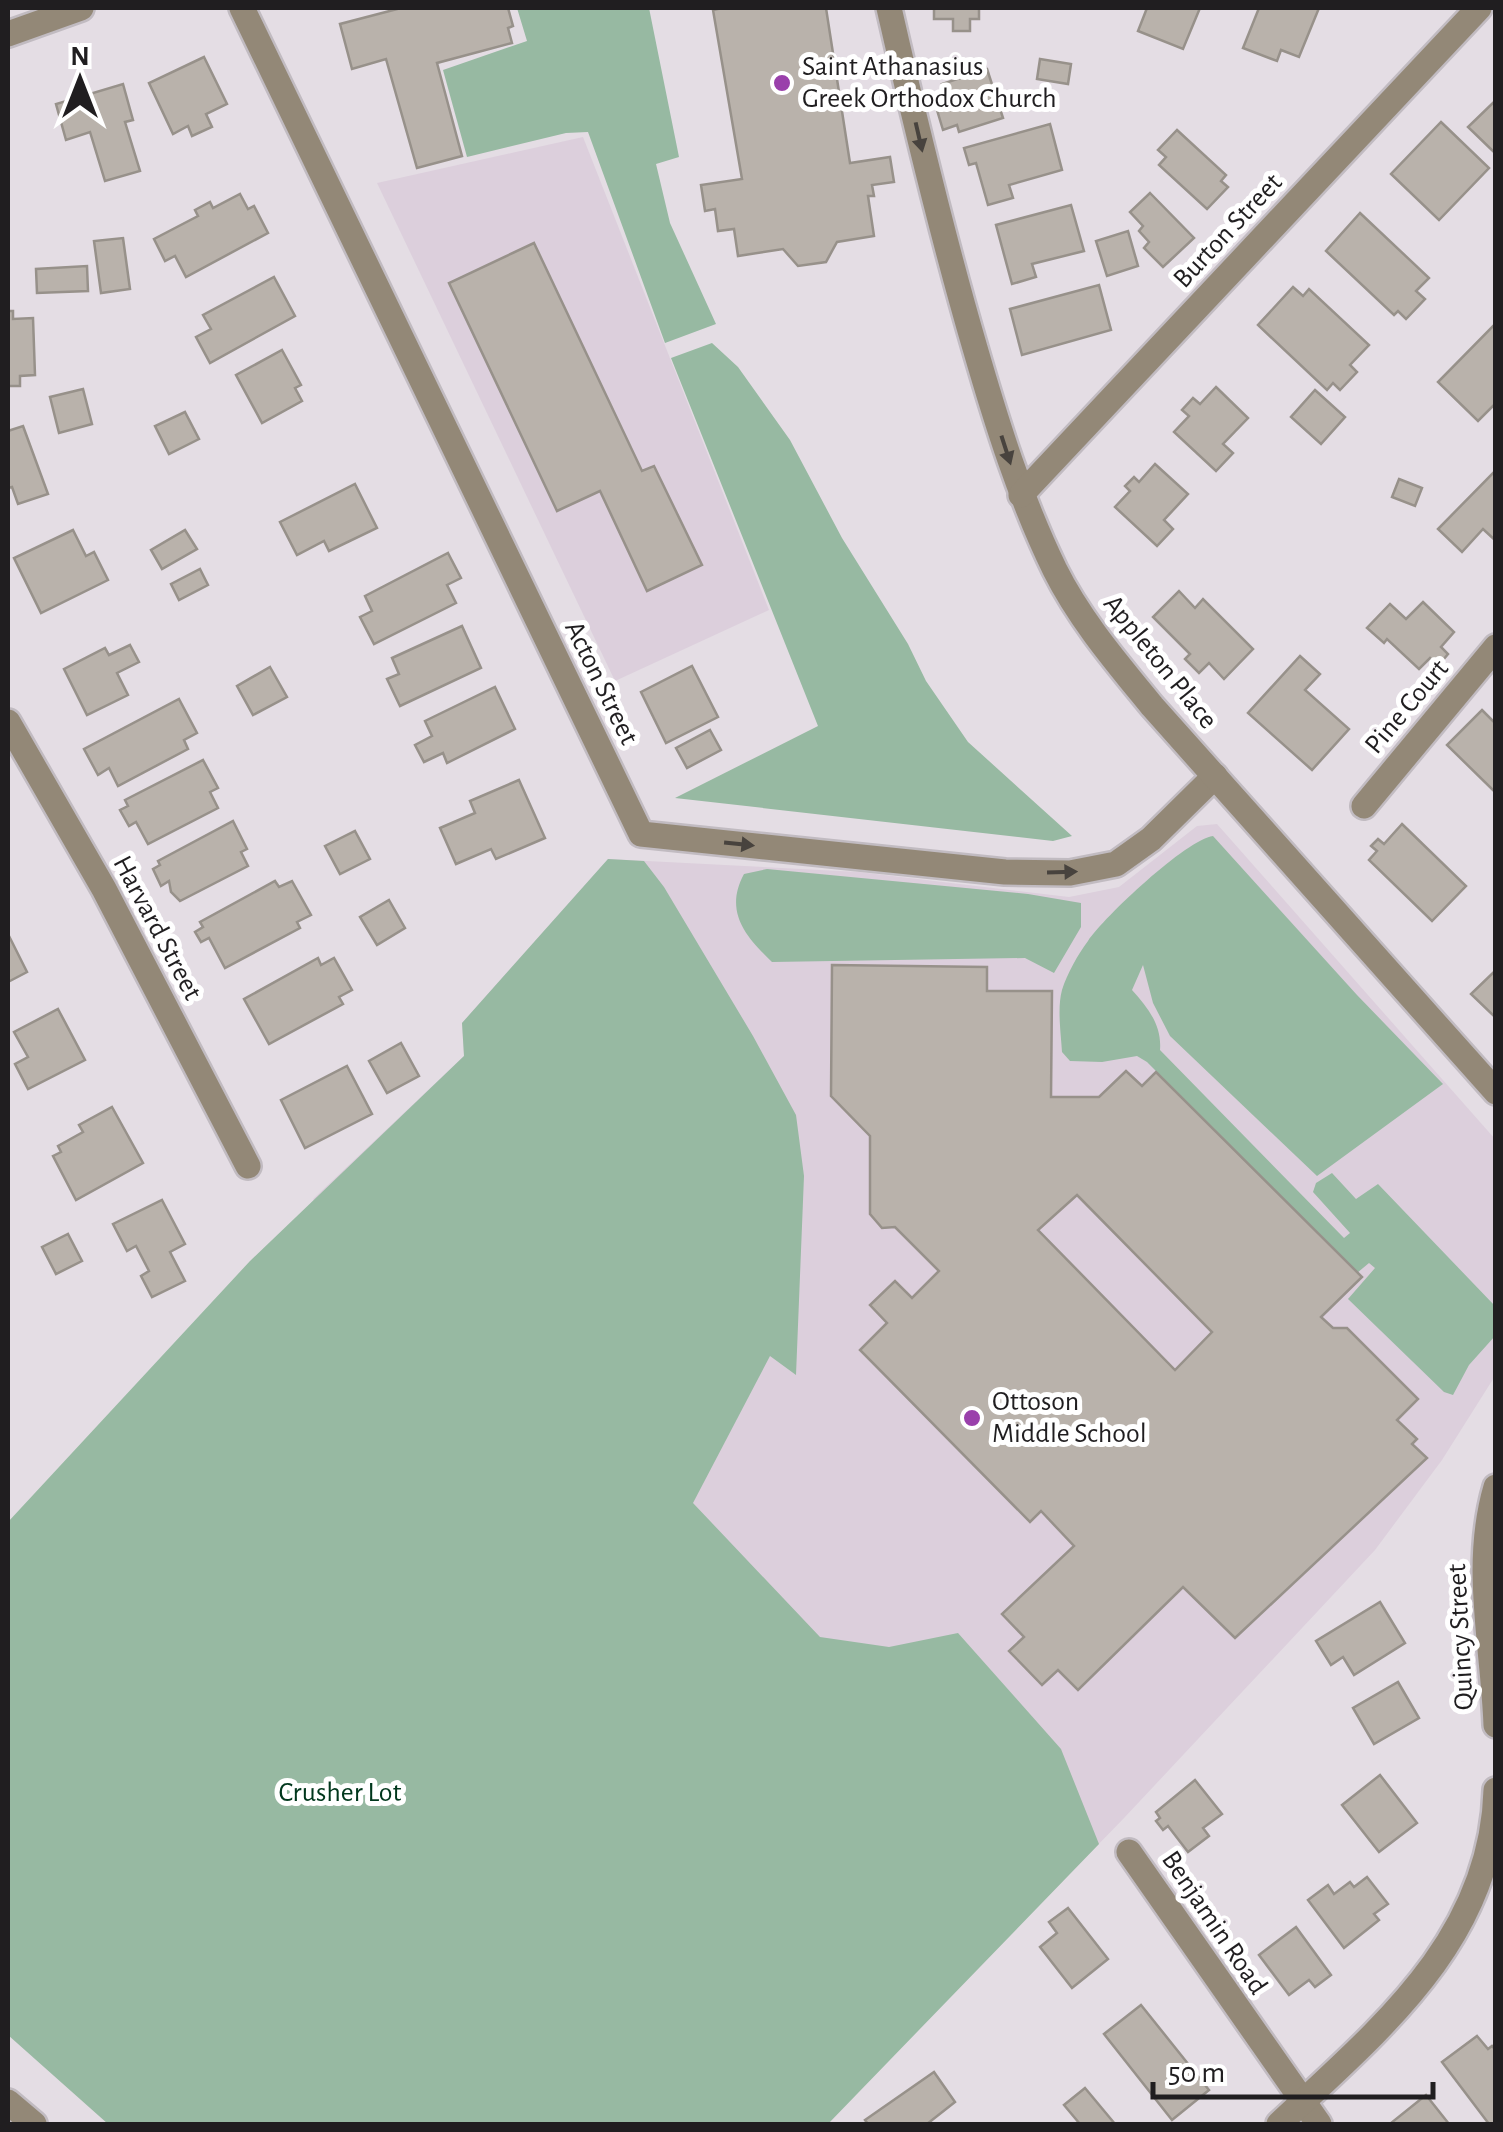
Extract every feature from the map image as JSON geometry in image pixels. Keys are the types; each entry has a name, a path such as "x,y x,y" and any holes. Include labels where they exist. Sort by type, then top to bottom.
{"street":[{"path":"8,34 81,8"},
{"name":"Acton Street","path":"242,8 642,834 1005,872 1070,873 1116,864 1157,834 1215,776"},
{"name":"Appleton Place","path":"889,8 940,228 1021,496 1056,573 1100,641 1496,1092"},
{"name":"Burton Street","path":"1021,496 1479,8"},
{"name":"Pine Court","path":"1364,806 1496,648"},
{"name":"Harvard Street","path":"8,722 104,889 248,1166"},
{"name":"Quincy Street","path":"1496,1487 1484,1557 1496,1724"},
{"path":"1279,2124 1368,2041 1418,1987 1458,1930 1484,1870 1496,1790"},
{"name":"Benjamin Road","path":"1129,1852 1320,2124"},
{"path":"8,2102 34,2124"}],"shaded area":[{"path":"583,137 769,610 615,681 377,183"},
{"name":"Ottoson Middle School","path":"1217,824 1495,1139 1495,1376 1442,1460 1375,1550 924,2024 313,1199 464,1056 462,1023 608,859 859,872 1069,897 1119,887 1197,826"}],"green space":[{"path":"517,8 649,8 679,157 656,164 670,223 716,324 665,343 588,132 566,133 467,157 443,70 527,41"},
{"path":"712,343 738,367 790,440 926,681 968,742 1072,836 1053,841 675,798 818,726 671,358"},
{"path":"1213,836 1443,1084 1317,1176 1170,1036 1153,1003 1143,965 1132,990 1156,1025 1160,1050 1344,1238 1350,1233 1313,1192 1316,1183 1332,1173 1356,1199 1378,1184 1495,1306 1495,1336 1469,1365 1453,1395 1444,1392 1348,1299 1375,1268 1369,1263 1357,1273 1147,1062 1137,1056 1102,1062 1070,1061 1062,1052 1062,990 1084,946 1147,881 1185,850"},
{"name":"Crusher Lot","path":"608,859 644,861 664,887 796,1115 804,1176 796,1375 770,1356 693,1503 820,1637 889,1647 958,1633 1061,1749 1099,1844 828,2124 108,2124 8,2035 8,1522 250,1261 464,1056 462,1023"},
{"path":"767,869 1028,894 1081,903 1081,927 1054,973 1025,958 772,962 740,922 736,900 744,874"}],"building":[{"path":"401,8 508,8 513,26 508,28 512,43 437,63 462,156 417,168 386,59 352,69 340,24"},
{"name":"Saint Athanasius Greek Orthodox Church","path":"826,8 850,163 890,157 894,182 872,185 874,196 868,196 874,236 837,242 826,262 798,266 783,249 738,256 734,229 718,231 715,209 705,211 701,185 742,179 713,10"},
{"path":"934,8 979,8 979,19 970,19 970,31 953,31 953,19 934,19"},
{"path":"1147,8 1200,8 1183,49 1138,31"},
{"path":"1259,8 1319,8 1299,57 1281,50 1277,61 1243,48"},
{"path":"204,57 227,104 206,114 212,127 192,136 188,126 173,134 149,83"},
{"path":"1040,59 1071,64 1068,84 1037,79"},
{"path":"987,69 1003,118 959,132 957,125 943,130 937,110 949,105 942,84"},
{"path":"123,84 133,120 125,122 140,171 105,181 90,132 66,140 56,104"},
{"path":"1496,100 1496,154 1468,127"},
{"path":"1441,122 1489,168 1439,220 1391,174"},
{"path":"1050,124 1062,170 1009,185 1013,198 988,205 976,163 969,165 964,148"},
{"path":"1177,130 1226,175 1221,181 1228,187 1207,209 1159,165 1166,157 1158,150"},
{"path":"1150,193 1194,238 1163,267 1144,248 1149,242 1139,231 1143,226 1130,212"},
{"path":"240,194 248,209 254,206 268,233 186,277 175,256 165,261 154,239 198,216 195,210 210,202 213,208"},
{"path":"1071,205 1084,251 1032,264 1036,277 1012,284 996,225"},
{"path":"1360,213 1429,278 1416,291 1425,299 1406,319 1398,311 1394,315 1326,251"},
{"path":"1128,231 1138,266 1107,276 1096,241"},
{"path":"123,238 130,289 101,293 94,241"},
{"path":"534,243 642,471 654,466 702,565 647,591 600,491 557,511 449,283"},
{"path":"87,266 88,291 37,293 36,269"},
{"path":"274,277 295,316 210,363 196,337 211,329 203,315"},
{"path":"1099,285 1111,330 1022,355 1010,309"},
{"path":"1293,287 1303,296 1309,289 1369,345 1350,365 1357,372 1340,390 1333,383 1327,390 1258,325"},
{"path":"8,311 13,311 13,319 33,318 35,375 20,376 20,386 8,386"},
{"path":"1496,323 1496,403 1478,421 1438,382"},
{"path":"282,350 301,385 295,388 302,401 262,423 236,375"},
{"path":"1216,387 1248,418 1223,444 1233,453 1216,471 1174,432 1189,416 1182,410 1193,398 1200,404"},
{"path":"83,389 92,424 59,433 50,397"},
{"path":"1315,390 1345,417 1321,444 1291,417"},
{"path":"185,412 199,439 169,454 155,426"},
{"path":"23,426 48,494 18,504 12,487 8,488 8,431"},
{"path":"1155,464 1188,494 1164,520 1173,529 1157,546 1115,507 1130,491 1125,486 1134,477 1139,482"},
{"path":"1495,471 1496,541 1483,529 1462,552 1438,529"},
{"path":"1399,479 1422,488 1415,506 1392,497"},
{"path":"355,484 377,528 329,551 324,541 297,555 280,522"},
{"path":"73,530 86,556 94,552 108,580 41,613 14,558"},
{"path":"185,530 197,549 162,569 151,550"},
{"path":"448,553 461,578 447,585 456,603 374,644 360,617 372,611 365,596"},
{"path":"200,569 208,585 179,600 171,584"},
{"path":"1179,591 1195,608 1203,599 1253,649 1224,679 1209,663 1199,673 1185,659 1190,654 1153,617"},
{"path":"1423,602 1454,632 1441,647 1448,654 1438,666 1430,658 1419,669 1387,639 1384,643 1367,628 1390,604 1406,619"},
{"path":"462,626 481,668 400,706 387,679 399,674 392,658"},
{"path":"130,645 139,662 117,673 128,695 87,715 64,669 105,648 109,655"},
{"path":"1300,656 1320,674 1305,690 1349,729 1312,770 1248,713"},
{"path":"692,666 718,717 666,743 641,692"},
{"path":"270,667 287,697 253,715 237,686"},
{"path":"495,687 515,729 447,763 443,753 424,762 415,745 432,736 425,721"},
{"path":"179,699 197,733 184,740 188,749 118,786 109,768 98,775 84,749"},
{"path":"1482,710 1496,724 1496,793 1447,745"},
{"path":"710,730 721,750 687,768 676,748"},
{"path":"203,760 218,788 210,792 218,808 148,844 136,822 129,826 120,810 128,806 125,800"},
{"path":"519,780 545,838 496,859 491,849 456,864 440,828 475,813 470,801"},
{"path":"233,821 247,849 241,852 248,866 180,901 171,892 169,881 161,886 153,869 160,865 158,861"},
{"path":"1402,824 1466,886 1432,921 1369,860 1377,851 1371,846 1378,839 1384,844"},
{"path":"355,831 370,859 340,874 325,846"},
{"path":"275,881 279,887 292,881 311,915 297,922 300,928 225,968 209,938 201,942 195,932 203,927 200,922"},
{"path":"389,900 405,928 377,945 360,917"},
{"path":"8,934 27,972 8,982"},
{"path":"318,958 321,965 334,958 352,990 339,997 343,1004 269,1044 244,999"},
{"path":"832,965 987,967 987,991 1052,991 1051,1097 1099,1097 1126,1071 1142,1086 1156,1072 1362,1277 1321,1317 1333,1328 1347,1328 1418,1399 1397,1420 1417,1439 1412,1444 1427,1458 1235,1638 1183,1587 1078,1690 1058,1670 1042,1685 1009,1651 1024,1637 1002,1614 1074,1546 1041,1511 1030,1522 860,1350 887,1323 870,1305 895,1281 912,1298 939,1271 895,1227 882,1228 870,1214 870,1136 831,1096","holes":["1077,1195 1212,1332 1175,1370 1038,1230"]},
{"path":"1496,970 1496,1018 1471,994"},
{"path":"58,1009 85,1060 28,1089 15,1064 28,1057 14,1032"},
{"path":"401,1043 419,1076 387,1093 369,1061"},
{"path":"347,1066 372,1114 305,1148 281,1100"},
{"path":"112,1107 143,1163 76,1200 53,1156 61,1152 58,1146 83,1132 79,1125"},
{"path":"162,1200 185,1244 170,1252 185,1281 152,1297 141,1276 149,1271 136,1246 127,1251 113,1224"},
{"path":"68,1234 82,1261 56,1274 42,1247"},
{"path":"1380,1602 1405,1643 1354,1675 1343,1657 1331,1665 1316,1641"},
{"path":"1398,1682 1419,1718 1374,1744 1353,1708"},
{"path":"1380,1775 1417,1823 1379,1852 1342,1805"},
{"path":"1195,1780 1222,1814 1203,1828 1209,1836 1188,1852 1168,1826 1163,1830 1156,1821 1160,1818 1156,1812"},
{"path":"1367,1877 1388,1904 1374,1914 1379,1920 1344,1948 1308,1900 1328,1885 1334,1894 1350,1882 1354,1887"},
{"path":"1068,1908 1108,1959 1072,1988 1040,1947 1057,1933 1049,1922"},
{"path":"1296,1927 1331,1975 1315,1987 1309,1980 1289,1995 1259,1955"},
{"path":"1141,2005 1209,2090 1172,2120 1104,2034"},
{"path":"1477,2036 1488,2049 1492,2046 1496,2050 1496,2124 1489,2124 1442,2062"},
{"path":"934,2072 955,2102 927,2124 868,2124 865,2120"},
{"path":"1085,2088 1115,2124 1080,2124 1064,2105"},
{"path":"1426,2095 1449,2124 1391,2124 1391,2123"}],"place":[{"name":"Saint Athanasius Greek Orthodox Church","path":"782,83"},
{"name":"Ottoson Middle School","path":"972,1418"}]}
